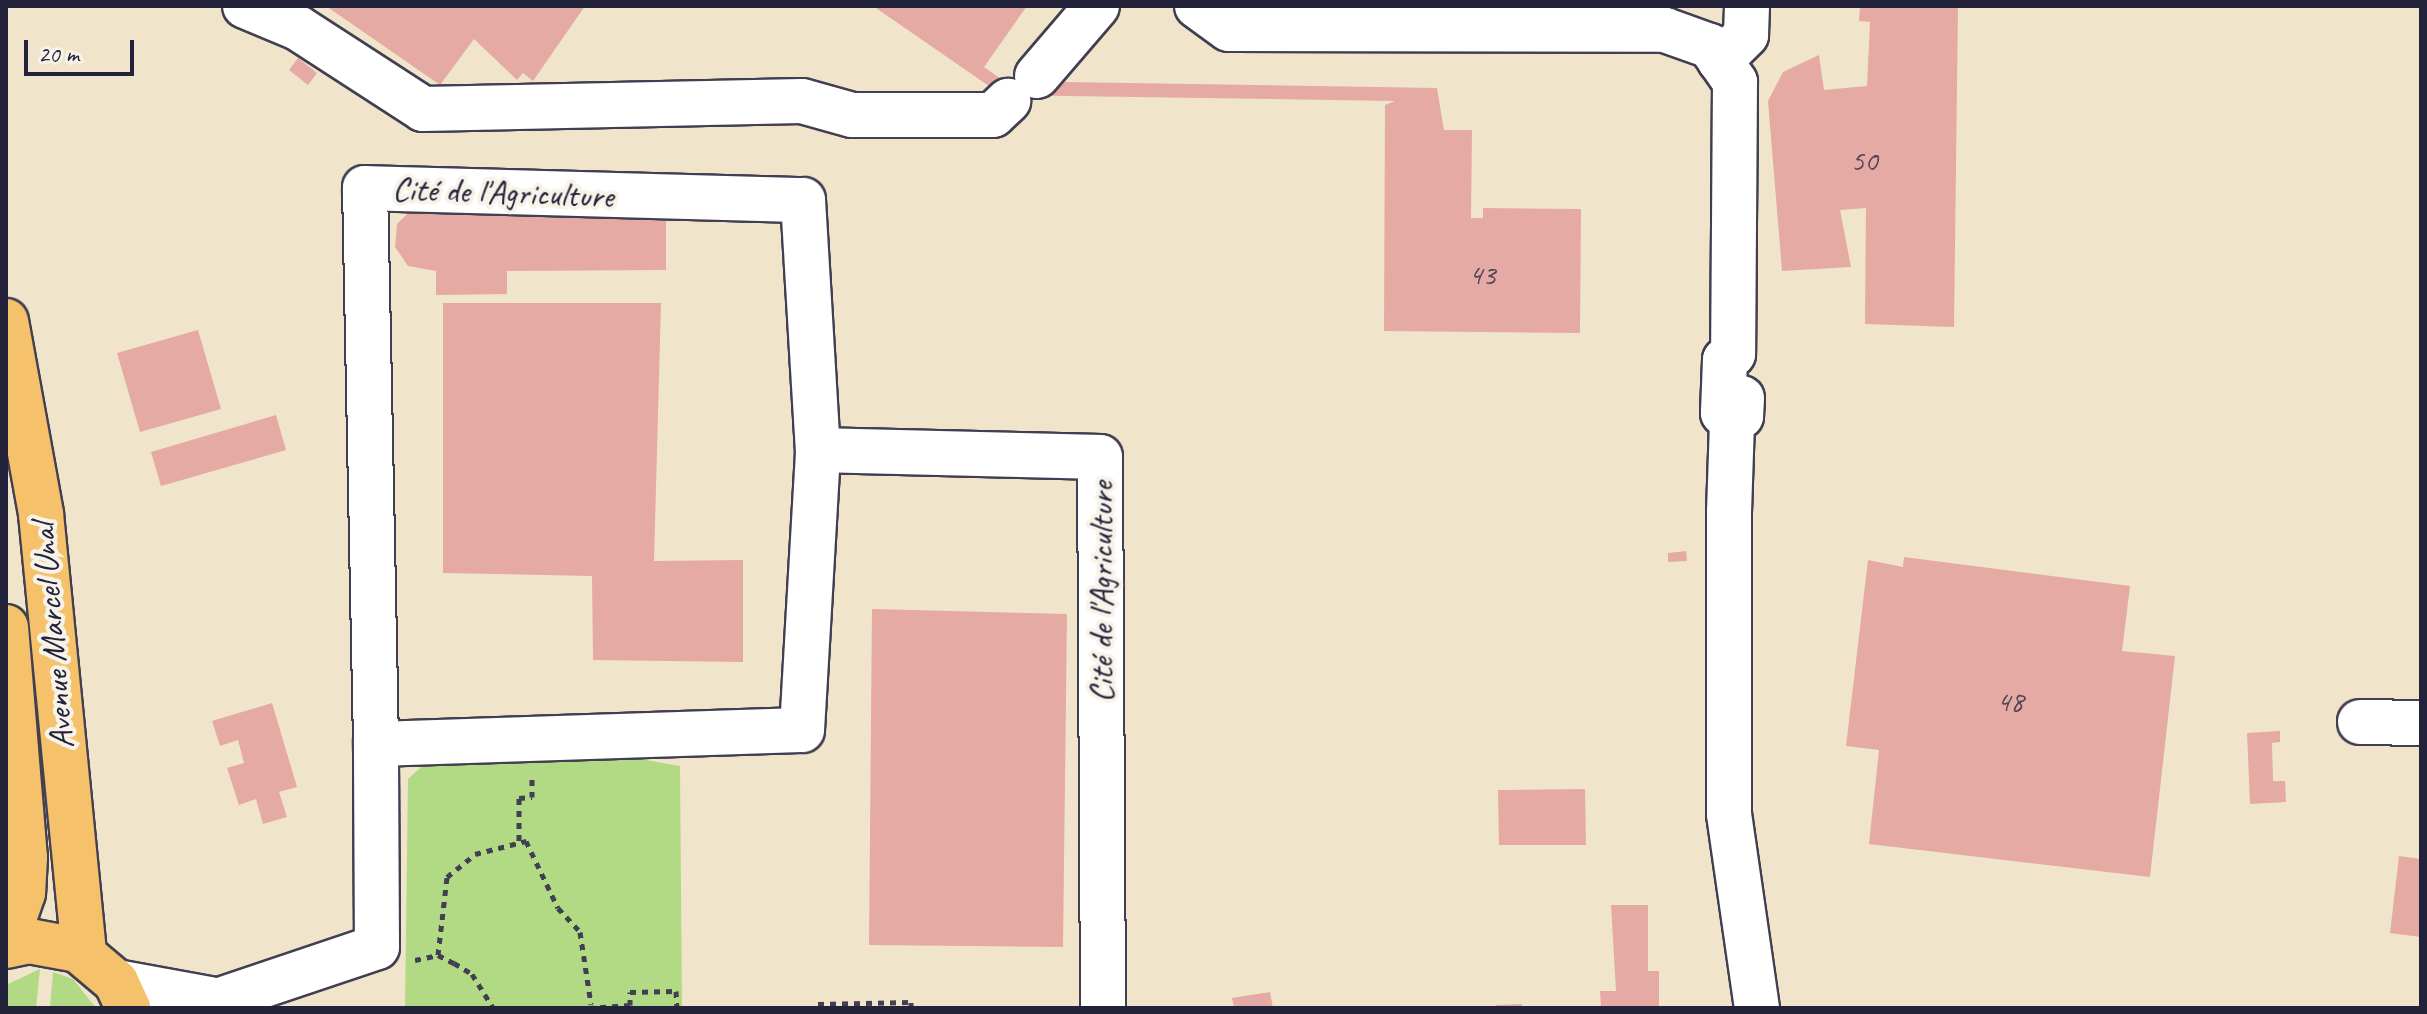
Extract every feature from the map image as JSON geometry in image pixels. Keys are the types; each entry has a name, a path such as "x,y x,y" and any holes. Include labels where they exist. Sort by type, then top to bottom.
{"main road":[{"name":"Avenue Marcel Unal","path":"6,321 41,514 84,954"},
{"name":"Avenue Marcel Unal","path":"6,627 25,857 6,944"},
{"path":"6,944 54,942 84,954 122,995"}],"street":[{"path":"253,8 298,28 423,109 802,101 852,115 993,115 1097,6"},
{"path":"1197,6 1229,29 1296,18 1665,30 1710,46 1735,82 1733,354 1725,360 1723,413 1732,422 1729,814 1757,1008"},
{"path":"1720,61 1746,35 1747,6"},
{"name":"Cité de l'Agriculture","path":"122,995 203,1003 377,947 365,188 803,200 818,450 802,730 376,744"},
{"name":"Cité de l'Agriculture","path":"818,450 1100,457 1103,1008"},
{"path":"2360,722 2421,723"}],"path":[{"path":"519,841 519,798 532,797 533,739"},
{"path":"438,955 447,877 475,854 526,841 558,908 580,932 590,1006 630,1005 630,992 676,991 677,1008"},
{"path":"405,963 438,955 472,974 493,1008"},
{"path":"818,1004 911,1002 911,1008"}],"green space":[{"path":"629,757 680,766 682,1008 405,1008 408,779 428,761"},
{"path":"40,969 36,1008 6,1008 6,985"},
{"path":"53,972 73,979 96,1008 50,1008"}],"building":[{"path":"326,6 585,6 533,81 523,73 517,80 474,39 440,85"},
{"path":"873,6 1027,6 984,67 1004,81 1437,88 1444,130 1472,130 1471,218 1483,218 1483,208 1581,209 1580,333 1384,331 1385,105 1395,101 1002,95"},
{"path":"1860,6 1958,6 1954,327 1865,324 1866,208 1840,210 1851,267 1782,271 1768,101 1783,72 1819,55 1824,90 1867,86 1870,22 1859,21"},
{"path":"298,58 317,73 308,85 289,70"},
{"path":"666,205 666,270 507,271 507,294 436,295 436,271 408,266 395,247 397,224 410,211"},
{"path":"443,303 661,303 654,561 743,560 743,662 593,660 592,576 443,573"},
{"path":"198,330 221,409 140,432 117,353"},
{"path":"276,415 286,450 161,486 151,452"},
{"path":"1686,551 1687,561 1668,562 1668,553"},
{"path":"1904,557 2130,586 2122,651 2175,656 2150,877 1869,844 1879,750 1846,746 1868,560 1903,567"},
{"path":"872,609 1067,614 1063,947 869,945"},
{"path":"272,703 297,787 279,792 287,817 263,824 256,799 239,805 227,768 244,763 238,740 220,746 212,721"},
{"path":"2280,731 2280,742 2272,743 2273,781 2285,781 2286,802 2250,804 2247,733"},
{"path":"1585,789 1586,845 1499,845 1498,790"},
{"path":"2399,856 2421,859 2421,937 2390,933"},
{"path":"1611,905 1648,905 1648,971 1659,971 1659,1008 1601,1008 1600,991 1616,991"},
{"path":"1270,992 1273,1008 1234,1008 1232,998"},
{"path":"1522,1004 1522,1008 1496,1008 1496,1005"}]}
